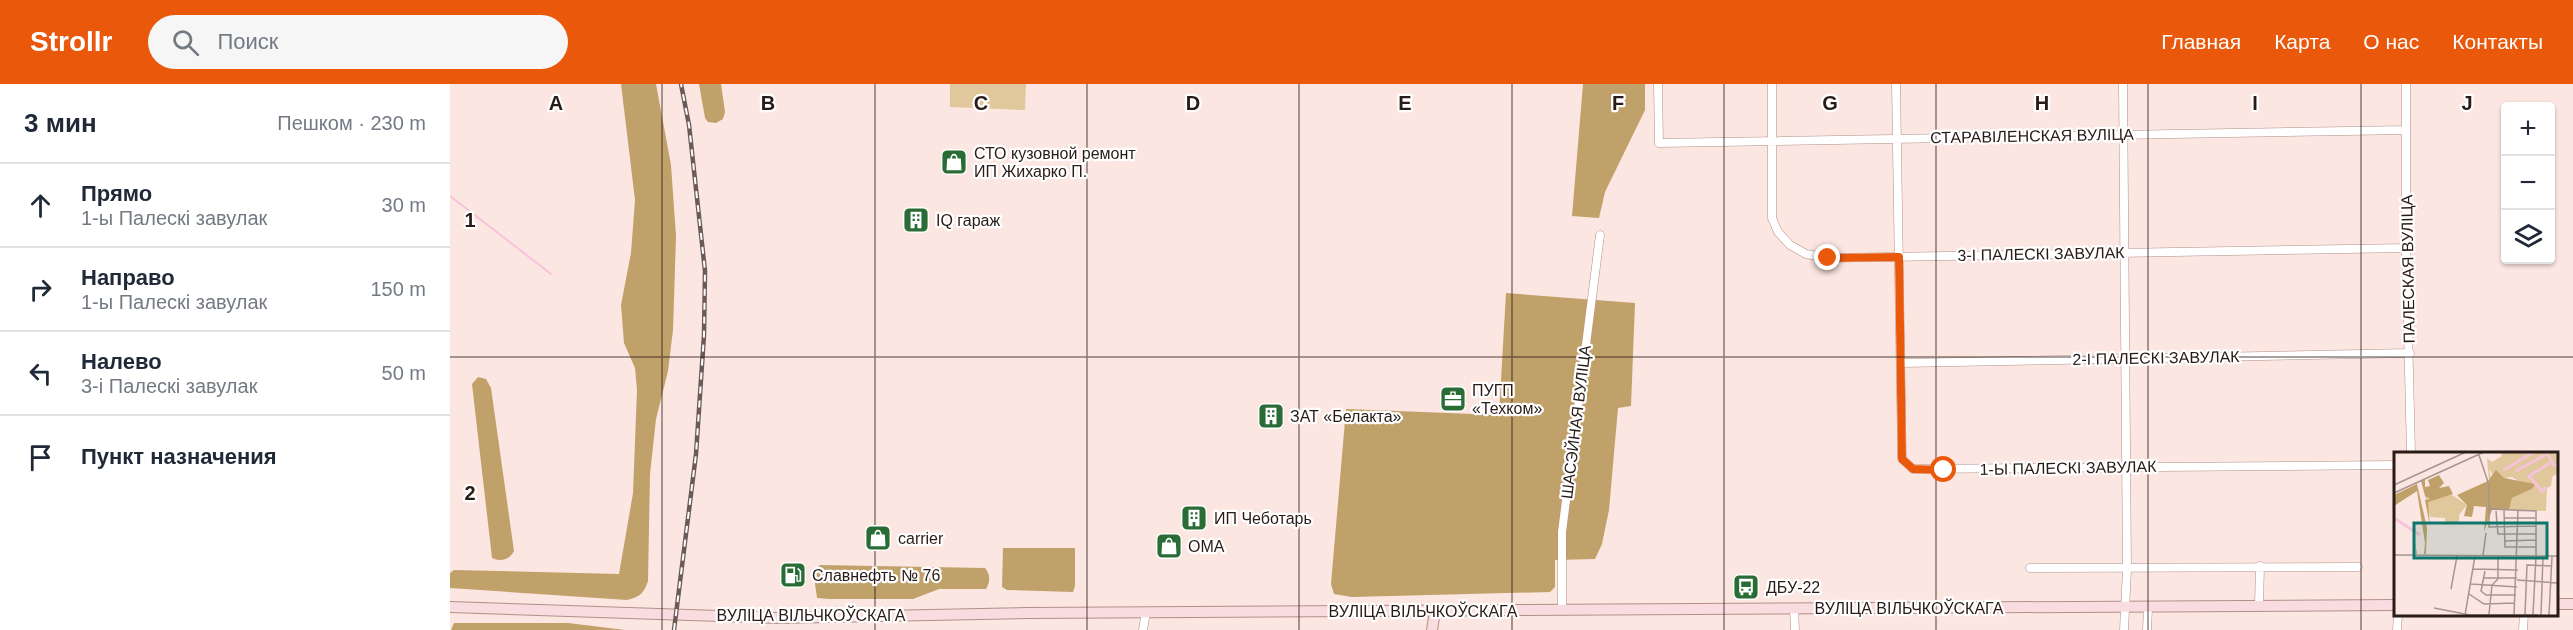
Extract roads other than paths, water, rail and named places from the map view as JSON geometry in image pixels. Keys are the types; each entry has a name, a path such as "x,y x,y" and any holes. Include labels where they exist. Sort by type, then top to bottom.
{"main road":[{"name":"ВУЛІЦА ВІЛЬЧКОЎСКАГА","path":"450,607 779,618 1146,612 2394,606"},
{"path":"1432,630 1435,610"}],"street":[{"name":"СТАРАВІЛЕНСКАЯ ВУЛІЦА","path":"1658,84 1659,143 2406,130"},
{"name":"3-І ПАЛЕСКІ ЗАВУЛАК","path":"1772,84 1772,218 1778,232 1790,245 1806,254 1828,258 2124,251 2406,248"},
{"name":"1-Ы ПАЛЕСКІ ЗАВУЛАК","path":"1896,84 1902,459 1913,469 2394,465"},
{"path":"2123,84 2127,467 2127,568 2124,630"},
{"name":"ПАЛЕСКАЯ ВУЛІЦА","path":"2406,84 2406,248 2411,452"},
{"name":"ШАСЭЙНАЯ ВУЛІЦА","path":"1562,610 1563,532 1600,235"},
{"name":"2-І ПАЛЕСКІ ЗАВУЛАК","path":"1902,363 2410,354"},
{"path":"2259,606 2260,566"},
{"path":"2030,568 2358,567"},
{"path":"2147,630 2148,608"},
{"path":"1794,609 1795,630"},
{"path":"1143,630 1146,612"},
{"path":"2397,630 2398,615"},
{"path":"2523,630 2524,615"}],"waterway":[{"path":"450,196 551,274"}],"railway":[{"path":"674,630 696,454 704,335 705,271 689,125 681,84"}],"place":[{"name":"СТО кузовной ремонт ИП Жихарко П.","path":"954,162"},
{"name":"IQ гараж","path":"916,220"},
{"name":"ПУГП «Техком»","path":"1453,399"},
{"name":"ЗАТ «Белакта»","path":"1271,416"},
{"name":"ИП Чеботарь","path":"1194,518"},
{"name":"carrier","path":"878,538"},
{"name":"ОМА","path":"1169,546"},
{"name":"Славнефть № 76","path":"793,575"},
{"name":"ДБУ-22","path":"1746,587"}]}
